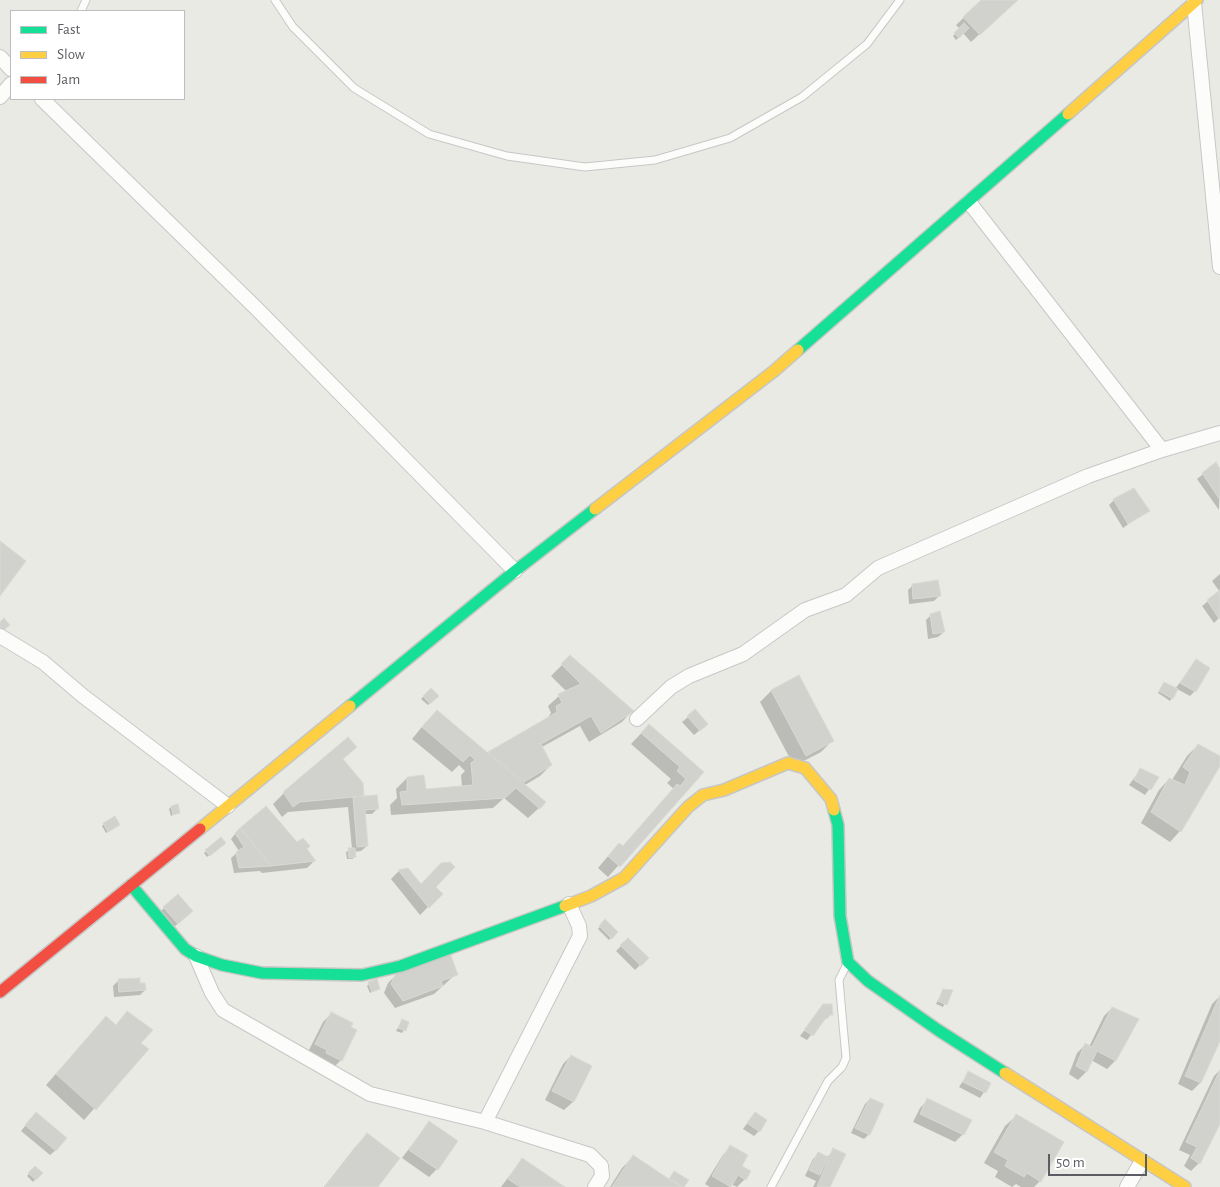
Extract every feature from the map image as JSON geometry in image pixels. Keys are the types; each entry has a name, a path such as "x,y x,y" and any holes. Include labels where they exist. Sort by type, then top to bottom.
{"main road":[{"path":"0,992 515,571 774,371 1196,1"},
{"path":"131,885 185,949 196,956 222,965 262,973 362,975 401,966 591,896 624,878 688,807 703,795 724,790 788,763 805,768 831,799 838,825 840,916 848,962 868,981 938,1030 1185,1187"}],"street":[{"path":"1196,1 1220,268"},
{"path":"0,57 10,68"},
{"path":"0,97 10,85"},
{"path":"43,100 257,308 515,571"},
{"path":"969,202 1162,450"},
{"path":"638,720 671,687 689,676 743,654 806,610 846,595 878,568 1088,476 1162,450 1220,433"},
{"path":"0,636 43,662 83,696 228,806"},
{"path":"485,1122 580,936 579,926 569,904"},
{"path":"196,956 223,1010 370,1094 485,1122 590,1155 601,1166 602,1176 595,1187"},
{"path":"1127,1187 1142,1161"}],"lane":[{"path":"275,0 293,26 354,88 429,134 507,156 585,167 656,160 730,138 802,97 867,44 900,0"},
{"path":"771,1187 828,1081 842,1067 846,1058 839,980 848,962"}],"building":[{"path":"981,0 1018,0 980,35 963,17"},
{"path":"964,23 969,28 959,38 954,33"},
{"path":"1216,462 1220,469 1220,500 1202,473"},
{"path":"1134,488 1150,511 1128,524 1113,499"},
{"path":"0,541 26,561 0,596"},
{"path":"938,580 941,596 913,599 912,584"},
{"path":"1220,590 1220,618 1219,619 1207,600"},
{"path":"940,611 945,632 933,634 930,614"},
{"path":"4,618 10,625 3,631 0,627 0,622"},
{"path":"570,655 634,711 601,733 591,716 541,744 552,765 524,782 488,752 557,712 556,706 562,703 558,694 581,684 561,664"},
{"path":"1196,659 1210,668 1196,692 1180,683"},
{"path":"799,675 834,741 806,756 771,690"},
{"path":"1164,682 1178,689 1173,699 1159,691"},
{"path":"431,688 439,696 430,704 423,696"},
{"path":"695,709 708,724 700,731 687,716"},
{"path":"437,710 546,802 540,809 516,788 505,798 402,805 400,792 407,791 407,777 424,775 426,789 473,785 471,763 475,760 470,755 463,762 422,727"},
{"path":"649,724 704,772 620,867 608,856 619,843 623,846 677,784 680,786 686,779 677,771 680,767 641,733"},
{"path":"348,737 357,747 343,759 363,783 364,796 300,802 293,807 283,792"},
{"path":"1198,744 1220,756 1220,766 1181,832 1151,812 1169,778 1185,785 1190,772 1183,767"},
{"path":"1140,768 1159,777 1151,790 1134,780"},
{"path":"377,795 379,809 365,810 368,846 357,847 353,797"},
{"path":"178,804 180,813 173,815 171,806"},
{"path":"266,806 297,842 303,838 310,846 307,849 316,861 271,866 240,828"},
{"path":"115,816 120,825 108,832 103,823"},
{"path":"240,828 271,866 239,868 236,852 244,847 235,833"},
{"path":"221,837 226,843 210,856 205,850"},
{"path":"348,848 355,848 356,857 349,858"},
{"path":"450,862 455,867 436,887 443,894 429,908 398,870 408,868 421,884 441,863"},
{"path":"178,894 193,911 178,924 163,907"},
{"path":"605,919 618,932 612,939 599,926"},
{"path":"628,938 649,958 641,966 620,945"},
{"path":"450,953 458,975 441,981 443,986 403,1001 391,984 396,973"},
{"path":"140,978 140,983 145,983 146,990 119,992 118,979"},
{"path":"377,979 380,989 372,992 368,982"},
{"path":"943,989 953,990 947,1005 938,1001"},
{"path":"1220,995 1220,1041 1201,1083 1185,1076"},
{"path":"823,1004 832,1004 833,1015 828,1015 813,1036 804,1030"},
{"path":"1112,1007 1139,1019 1116,1061 1097,1051 1087,1072 1076,1066 1085,1043 1092,1047"},
{"path":"127,1011 153,1030 141,1043 149,1049 96,1110 56,1074 106,1016 116,1025"},
{"path":"331,1012 353,1023 351,1027 357,1030 342,1061 326,1053 327,1050 315,1044"},
{"path":"402,1019 409,1022 406,1031 398,1028"},
{"path":"571,1055 592,1066 574,1102 552,1091"},
{"path":"1220,1070 1220,1124 1200,1164 1191,1158 1197,1147 1186,1142"},
{"path":"968,1071 991,1083 986,1093 963,1082"},
{"path":"870,1098 884,1104 870,1135 855,1128"},
{"path":"927,1098 972,1120 964,1135 920,1114"},
{"path":"36,1112 67,1138 56,1151 25,1125"},
{"path":"755,1112 767,1120 760,1132 747,1123"},
{"path":"1016,1114 1064,1142 1041,1182 1027,1173 1024,1177 1005,1166 1008,1160 994,1152"},
{"path":"429,1121 458,1141 438,1170 409,1150"},
{"path":"367,1133 400,1158 378,1187 325,1187"},
{"path":"730,1145 748,1155 742,1166 751,1171 746,1180 738,1175 731,1187 712,1176"},
{"path":"833,1148 846,1154 830,1187 817,1187"},
{"path":"818,1152 828,1157 820,1175 809,1170"},
{"path":"633,1155 669,1179 682,1187 612,1187"},
{"path":"522,1158 565,1187 520,1187 508,1179"},
{"path":"35,1166 43,1173 36,1180 28,1173"},
{"path":"674,1171 689,1180 684,1187 669,1179"}],"traffic: fast":[{"path":"798,350 1068,114"},
{"path":"350,706 515,571 595,509"},
{"path":"834,810 838,825 840,916 848,962 868,981 938,1030 1005,1073"},
{"path":"131,885 185,949 196,956 222,965 262,973 362,975 401,966 565,906"}],"traffic: slow":[{"path":"1068,114 1197,0"},
{"path":"595,509 774,371 798,350"},
{"path":"200,829 350,706"},
{"path":"565,906 591,896 624,878 688,807 703,795 724,790 788,763 805,768 831,799 834,810"},
{"path":"1005,1073 1185,1187"}],"traffic: jam":[{"path":"0,992 200,829"}]}
